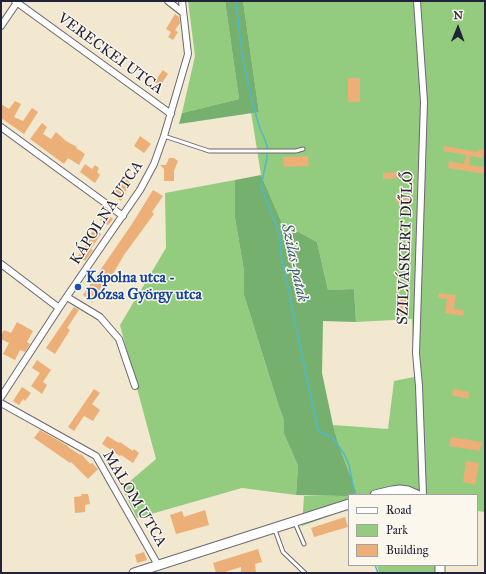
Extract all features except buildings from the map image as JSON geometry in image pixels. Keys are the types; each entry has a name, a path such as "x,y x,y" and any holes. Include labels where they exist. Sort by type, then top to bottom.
{"main road":[{"path":"378,494 392,490 408,491 415,494"},
{"path":"134,573 348,504"}],"street":[{"path":"1,26 17,1"},
{"name":"VERECKEI UTCA","path":"17,1 171,114"},
{"path":"168,1 182,12"},
{"name":"KÁPOLNA UTCA","path":"1,397 59,308 149,176 164,136 188,54 182,12 182,1"},
{"name":"SZILVÁSKERT DŰLŐ","path":"417,1 424,102 416,353 419,386 423,494"},
{"path":"1,127 123,216"},
{"path":"1,264 59,308"},
{"path":"67,297 100,317 119,339 135,386"},
{"name":"MALOM UTCA","path":"1,403 96,456 158,565"}],"lane":[{"path":"164,136 209,151 263,152 296,151 303,149"},
{"path":"294,522 304,544"},
{"path":"274,528 283,552 304,573"}],"green space":[{"path":"188,1 225,1 239,99 182,113 195,56"},
{"path":"225,1 243,1 259,112 179,124 182,113 239,99"},
{"path":"243,1 485,1 485,512 478,511 478,494 354,494 357,493 339,446 333,425 388,429 394,381 414,377 412,319 356,322 354,289 328,290 317,242 282,223 261,175 251,112 259,112"},
{"path":"261,175 282,223 317,242 328,290 354,289 356,322 323,321 322,373 339,446 357,493 348,494 346,496 296,495 298,466 284,434 284,420 244,295 244,271 235,218 235,180"},
{"path":"235,180 235,218 244,271 244,295 284,420 284,434 298,466 296,495 242,488 137,518 122,488 156,459 120,325 166,248 165,193"},
{"path":"348,495 348,509 302,526 304,496"},
{"path":"377,566 445,566 445,573 379,573"}],"waterway":[{"name":"Szilas-patak","path":"236,1 242,54 252,101 260,129 267,146 267,158 261,186 280,236 281,255 318,431 333,438 344,454 349,465 355,494"},
{"name":"Szilas-patak","path":"375,566 378,573"}],"place":[{"name":"Kápolna utca - Dózsa György utca","path":"78,287"}]}
